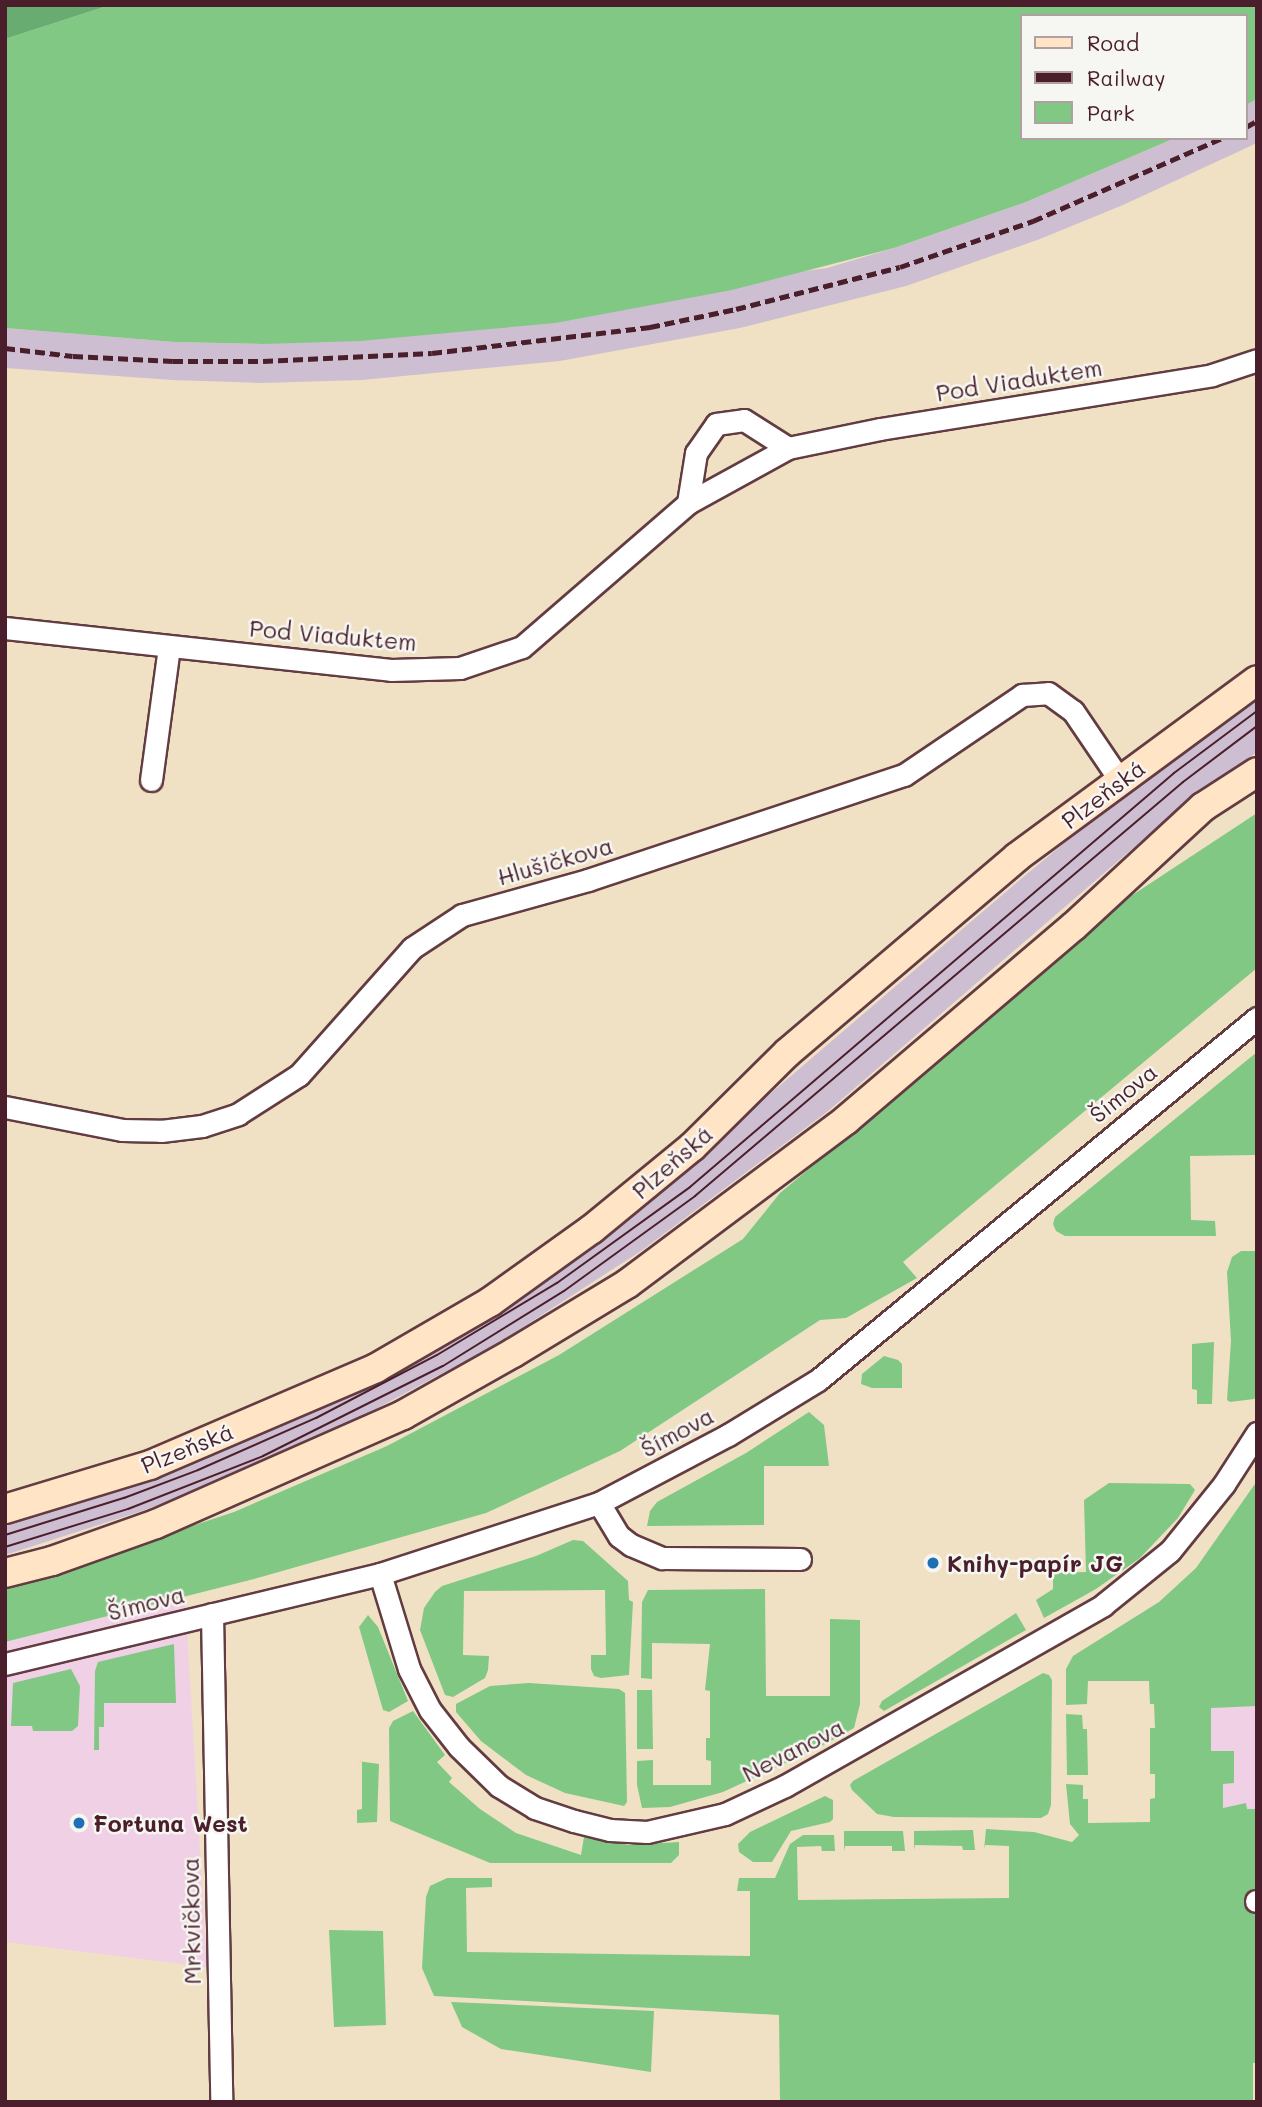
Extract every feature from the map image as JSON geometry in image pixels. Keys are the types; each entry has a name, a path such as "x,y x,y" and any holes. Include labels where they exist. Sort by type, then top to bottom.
{"main road":[{"name":"Plzeňská","path":"5,1509 149,1465 376,1368 490,1302 592,1229 692,1147 788,1054 1017,857 1121,782 1233,694 1257,680"},
{"path":"5,1573 52,1561 156,1524 403,1415 627,1284 846,1120 1074,926 1203,807 1257,772"}],"street":[{"name":"Pod Viaduktem","path":"5,628 391,670 460,668 522,647 688,503 788,448 880,429 1212,375 1257,360"},
{"path":"688,503 696,453 716,424 744,420 788,448"},
{"path":"150,780 169,646"},
{"name":"Hlušičkova","path":"5,1107 135,1130 161,1131 202,1126 238,1114 299,1075 412,948 462,915 588,880 904,775 1022,695 1048,693 1073,711 1121,782"},
{"name":"Šímova","path":"5,1664 380,1574 599,1503 728,1435 818,1380 1257,1017"},
{"name":"Nevanova","path":"380,1574 409,1669 430,1710 458,1747 499,1786 535,1808 610,1830 647,1832 725,1814 785,1786 1103,1605 1170,1551 1224,1484 1257,1433"},
{"path":"599,1503 619,1536 631,1545 662,1558 800,1559"},
{"name":"Mrkvičkova","path":"212,1614 222,2102"}],"shaded area":[{"path":"1257,99 1257,143 1123,205 1040,239 906,286 740,328 560,361 362,380 262,383 172,380 5,368 5,328 174,342 262,344 827,268 894,248 1026,202 1170,140 1248,140 1248,104"},
{"path":"1257,696 1257,752 1182,806 827,1112 641,1251 495,1345 357,1419 213,1485 5,1555 5,1526 130,1487 202,1459 344,1396 659,1189 1125,793"},
{"path":"1230,1537 1257,1537 1257,1880 1189,1880"},
{"path":"185,1597 207,1967 5,1942 5,1642"}],"green space":[{"path":"5,5 110,5 5,39"},
{"path":"110,5 1257,5 1257,99 1248,104 1248,14 1020,14 1020,140 1170,140 1026,202 894,248 732,290 555,323 360,341 262,344 174,342 5,328 5,39"},
{"path":"1257,813 1257,968 903,1262 917,1278 846,1318 820,1320 620,1451 486,1513 254,1579 5,1642 5,1588 234,1512 387,1446 559,1355 743,1239 780,1193 1052,966 1131,896"},
{"path":"1257,1052 1257,1155 1190,1156 1191,1220 1215,1221 1216,1236 1065,1236 1056,1231 1053,1224 1055,1217"},
{"path":"1241,1251 1257,1251 1257,1395 1254,1399 1230,1402 1227,1400 1231,1341 1227,1272 1232,1257"},
{"path":"1214,1342 1212,1404 1197,1404 1197,1390 1192,1389 1192,1344"},
{"path":"884,1356 902,1364 902,1388 872,1388 861,1384 862,1374"},
{"path":"809,1412 824,1425 829,1466 764,1466 764,1525 647,1526 650,1511 657,1502 746,1453"},
{"path":"1257,1481 1257,1706 1211,1708 1211,1751 1234,1751 1234,1783 1223,1784 1223,1808 1246,1803 1247,1809 1257,1809 1257,2063 1253,2063 1253,2102 780,2102 779,2015 434,1996 422,1968 426,1897 430,1886 447,1878 492,1878 492,1887 466,1888 467,1952 750,1956 750,1891 737,1891 739,1878 775,1878 790,1844 803,1835 834,1835 835,1851 822,1851 821,1846 797,1847 798,1900 1009,1898 1009,1846 985,1845 984,1850 986,1829 1034,1832 1072,1842 1079,1835 1070,1824 1066,1784 1083,1785 1083,1799 1088,1799 1088,1823 1150,1822 1150,1799 1155,1798 1155,1774 1150,1774 1150,1728 1155,1728 1149,1681 1088,1681 1087,1704 1066,1705 1066,1669 1073,1656 1159,1602 1196,1568"},
{"path":"1109,1483 1190,1484 1195,1490 1178,1518 1140,1558 1096,1589 1044,1618 1036,1600 1053,1589 1053,1573 1086,1572 1084,1500"},
{"path":"573,1540 583,1541 628,1581 629,1600 633,1602 629,1675 601,1678 594,1676 591,1669 591,1655 606,1655 605,1590 464,1591 463,1655 489,1656 488,1670 485,1678 453,1697 445,1695 420,1630 424,1608 435,1592 442,1586 536,1556"},
{"path":"765,1589 766,1696 830,1696 830,1619 860,1620 860,1704 854,1728 820,1747 723,1792 670,1807 642,1808 637,1785 637,1761 653,1760 653,1785 711,1785 711,1761 706,1760 706,1738 710,1738 710,1691 705,1690 710,1644 652,1643 652,1679 641,1678 642,1602 648,1590"},
{"path":"1016,1613 1026,1630 884,1711 879,1707 882,1701"},
{"path":"368,1615 378,1627 408,1701 389,1712 383,1710 359,1627"},
{"path":"174,1644 176,1703 104,1703 104,1727 99,1727 99,1750 94,1750 95,1671 98,1662"},
{"path":"71,1669 80,1686 78,1726 72,1731 33,1731 32,1726 11,1726 13,1683"},
{"path":"1043,1673 1049,1675 1052,1680 1051,1805 1048,1814 1041,1818 894,1817 877,1814 852,1790 850,1785 853,1781"},
{"path":"529,1683 619,1689 625,1693 627,1802 624,1806 565,1793 526,1775 481,1741 456,1712 456,1704 490,1686"},
{"path":"637,1690 652,1690 653,1749 637,1749"},
{"path":"413,1711 445,1755 437,1762 452,1778 449,1782 480,1809 516,1833 581,1855 584,1837 630,1845 679,1842 679,1855 671,1863 490,1863 390,1821 389,1728 393,1721"},
{"path":"1066,1714 1082,1715 1083,1729 1087,1729 1088,1775 1067,1775"},
{"path":"357,1761 379,1764 377,1822 357,1823 357,1810 362,1809 362,1762"},
{"path":"825,1796 833,1800 833,1819 791,1831 772,1862 753,1862 739,1852 738,1844 750,1832"},
{"path":"973,1830 975,1850 963,1850 962,1846 915,1845 914,1850 914,1831"},
{"path":"844,1831 903,1831 905,1851 892,1851 892,1846 845,1846 844,1851"},
{"path":"329,1930 383,1931 386,2025 334,2027"},
{"path":"451,2002 654,2011 651,2072 501,2049 462,2027"}],"tram line":[{"path":"5,1535 124,1498 198,1470 316,1418 437,1355 557,1283 690,1187 1174,773 1257,711"},
{"path":"5,1547 128,1509 263,1456 443,1366 564,1291 695,1196 1183,782 1257,726"}],"railway":[{"path":"1248,126 1257,121"},
{"path":"5,348 73,356 173,361 263,361 432,353 650,327 736,309 900,267 1033,221 1217,140"}],"place":[{"name":"Knihy-papír JG","path":"933,1563"},
{"name":"Fortuna West","path":"79,1823"}]}
